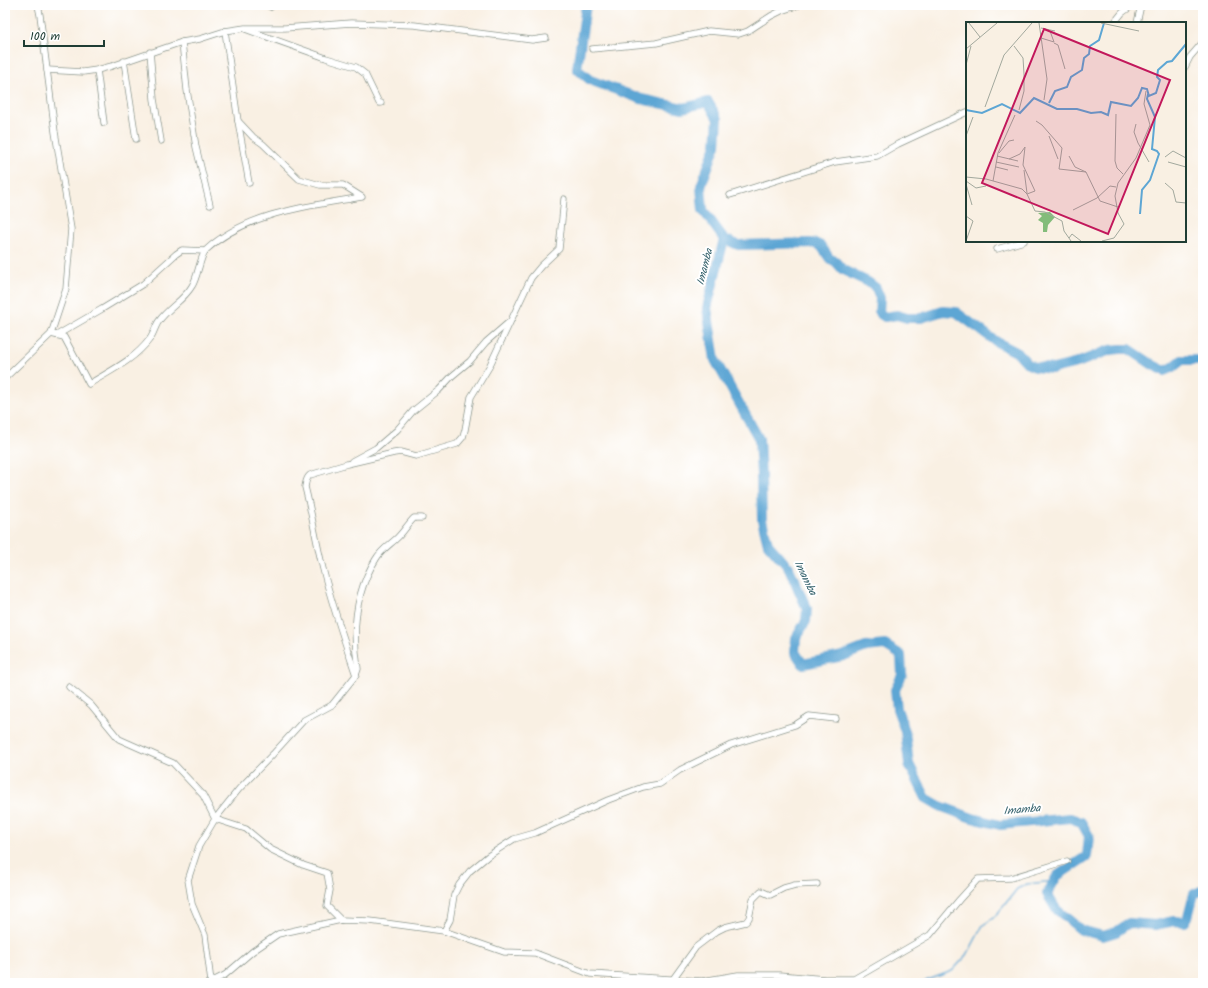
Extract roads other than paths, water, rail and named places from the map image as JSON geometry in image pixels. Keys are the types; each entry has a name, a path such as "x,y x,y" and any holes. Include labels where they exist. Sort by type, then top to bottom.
{"street":[{"path":"38,5 70,229 66,288 54,335"},
{"path":"592,50 656,43 709,31 739,34 748,31 781,11 799,5"},
{"path":"1115,22 1122,13 1133,5"},
{"path":"1137,22 1141,5"},
{"path":"47,70 83,72 96,70 182,42 243,28 285,28 351,23 414,25 532,40 546,38"},
{"path":"243,28 356,67 365,74 379,103 381,103"},
{"path":"225,31 249,183"},
{"path":"182,42 187,90 196,147 210,206"},
{"path":"1186,65 1190,57 1203,42"},
{"path":"150,52 154,99 161,141"},
{"path":"124,62 136,139"},
{"path":"96,70 104,123"},
{"path":"730,195 835,162 877,156 898,144 966,112"},
{"path":"54,335 64,337 89,384 129,360 150,339 159,321 194,285 205,251 233,231 268,215 362,196 342,185 320,185 299,179 263,144 253,137 238,121"},
{"path":"356,675 338,624 323,569 305,487 307,477 347,464 401,452 416,456 457,444 463,437 471,397 489,367 531,278 541,266 560,250 564,199"},
{"path":"997,249 1022,242"},
{"path":"5,378 54,335 102,309 143,284 182,250 205,251"},
{"path":"347,464 376,448 397,430 413,411 439,390 452,376 470,361 486,342 510,320"},
{"path":"422,518 414,518 399,536 376,558 364,584 356,610 355,622 358,669 356,675 332,705 304,720 239,789 215,819 199,846 188,880 192,904 205,935 210,983 225,975 253,951 278,934 341,920 370,921 444,932 504,952 535,953 590,974 672,981 702,980 738,975 854,978 930,935 978,880 1011,878 1067,861"},
{"path":"69,687 91,705 119,739 174,764 202,795 215,819 246,829 270,849 303,865 327,874 330,890 327,906 341,920"},
{"path":"444,932 450,920 454,895 459,885 470,871 488,856 514,839 535,833 608,800 643,787 660,784 680,770 731,745 794,725 809,716 836,719"},
{"path":"672,981 696,947 717,931 725,927 746,922 749,918 753,899 761,891 770,895 784,888 795,885 817,884"}],"waterway":[{"name":"Imamba","path":"586,5 577,69 590,80 641,99 683,108 708,102 718,119 716,145 701,186 703,210 724,239 707,308 715,360 759,439 762,520 768,544 789,568 807,609 806,621 796,638 795,652 803,664 843,656 866,647 885,645 901,655 902,675 895,690 897,709 905,731 909,764 926,798 940,806 972,818 1000,825 1070,818 1081,822 1089,836 1087,856 1057,876 1047,894 1056,909 1081,930 1103,936 1116,932 1129,923 1155,925 1174,921 1185,922 1188,917 1194,894 1203,890"},
{"path":"724,239 738,245 817,244 821,246 830,259 835,261 843,270 868,282 876,288 880,298 879,313 885,317 897,315 907,318 921,318 943,311 956,312 997,342 1018,353 1028,364 1035,367 1053,369 1077,363 1110,350 1120,349 1129,349 1165,371 1172,368 1182,360 1203,360"},
{"path":"923,983 952,971 967,955 983,925 998,913 1017,889 1027,884 1054,881"}]}
